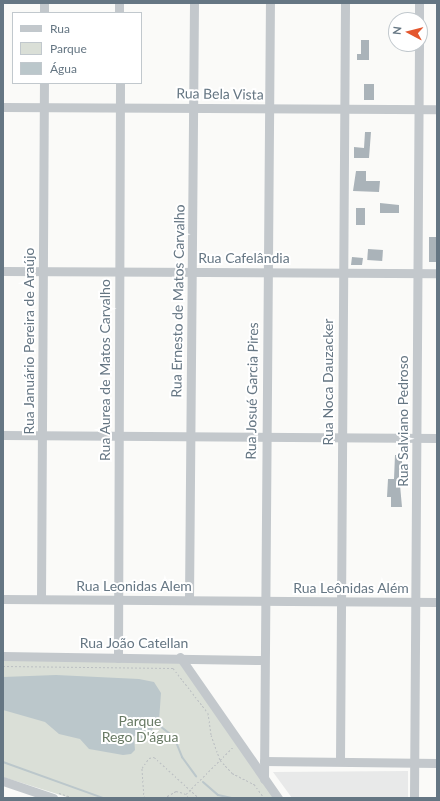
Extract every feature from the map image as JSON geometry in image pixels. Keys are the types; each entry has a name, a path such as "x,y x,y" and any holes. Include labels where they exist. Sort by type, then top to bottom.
{"street":[{"name":"Rua Ernesto de Matos Carvalho","path":"189,600 194,3"},
{"name":"Rua Josué Garcia Pires","path":"264,779 264,601 270,3"},
{"name":"Rua Noca Dauzacker","path":"340,761 345,3"},
{"name":"Rua Salviano Pedroso","path":"414,798 419,52"},
{"name":"Rua Januário Pereira de Araújo","path":"41,599 44,84"},
{"name":"Rua Aurea de Matos Carvalho","path":"118,658 120,84"},
{"name":"Rua Bela Vista","path":"3,107 437,109"},
{"name":"Rua Cafelândia","path":"3,271 437,273"},
{"path":"3,435 437,438"},
{"name":"Rua Leonidas Alem","path":"3,599 264,601"},
{"name":"Rua Leônidas Além","path":"264,601 437,602"},
{"name":"Rua João Catellan","path":"3,656 118,658 180,657 264,660"},
{"path":"180,657 278,798"},
{"path":"264,761 437,763"},
{"path":"3,781 26,794 53,798"}],"path":[{"path":"3,666 173,668 208,713 211,735 220,760 232,773 254,784 264,798"},
{"path":"186,794 238,742"},
{"path":"144,798 141,772 144,764 149,758 158,758 199,798"},
{"path":"164,798 173,791 186,794 189,798"}],"shaded area":[{"path":"408,771 408,798 292,798 273,772"}],"green space":[{"name":"Parque Rego D'água","path":"3,661 178,661 277,798 70,798 3,777"}],"water":[{"path":"56,675 139,679 154,682 161,693 159,721 144,740 137,735 134,736 135,750 131,754 123,755 89,749 80,739 59,734 45,722 3,710 3,677"}],"building":[{"path":"361,40 369,40 369,60 357,60 357,54 361,54"},
{"path":"364,84 374,84 374,100 364,100"},
{"path":"365,132 371,132 369,158 354,158 354,147 364,148"},
{"path":"356,171 366,171 366,181 380,181 379,192 353,191"},
{"path":"380,203 399,205 399,213 380,213"},
{"path":"356,208 365,208 365,225 356,225"},
{"path":"429,237 437,237 437,262 429,262"},
{"path":"368,249 383,250 382,261 367,260"},
{"path":"352,257 363,258 362,265 351,265"},
{"path":"395,455 402,455 402,469 405,469 405,474 399,474 402,507 391,507 391,497 387,497 388,479 394,479"}],"waterway":[{"path":"156,723 174,737 182,757 196,776"},
{"path":"3,762 103,798"},
{"path":"203,782 218,795 232,798"}]}
